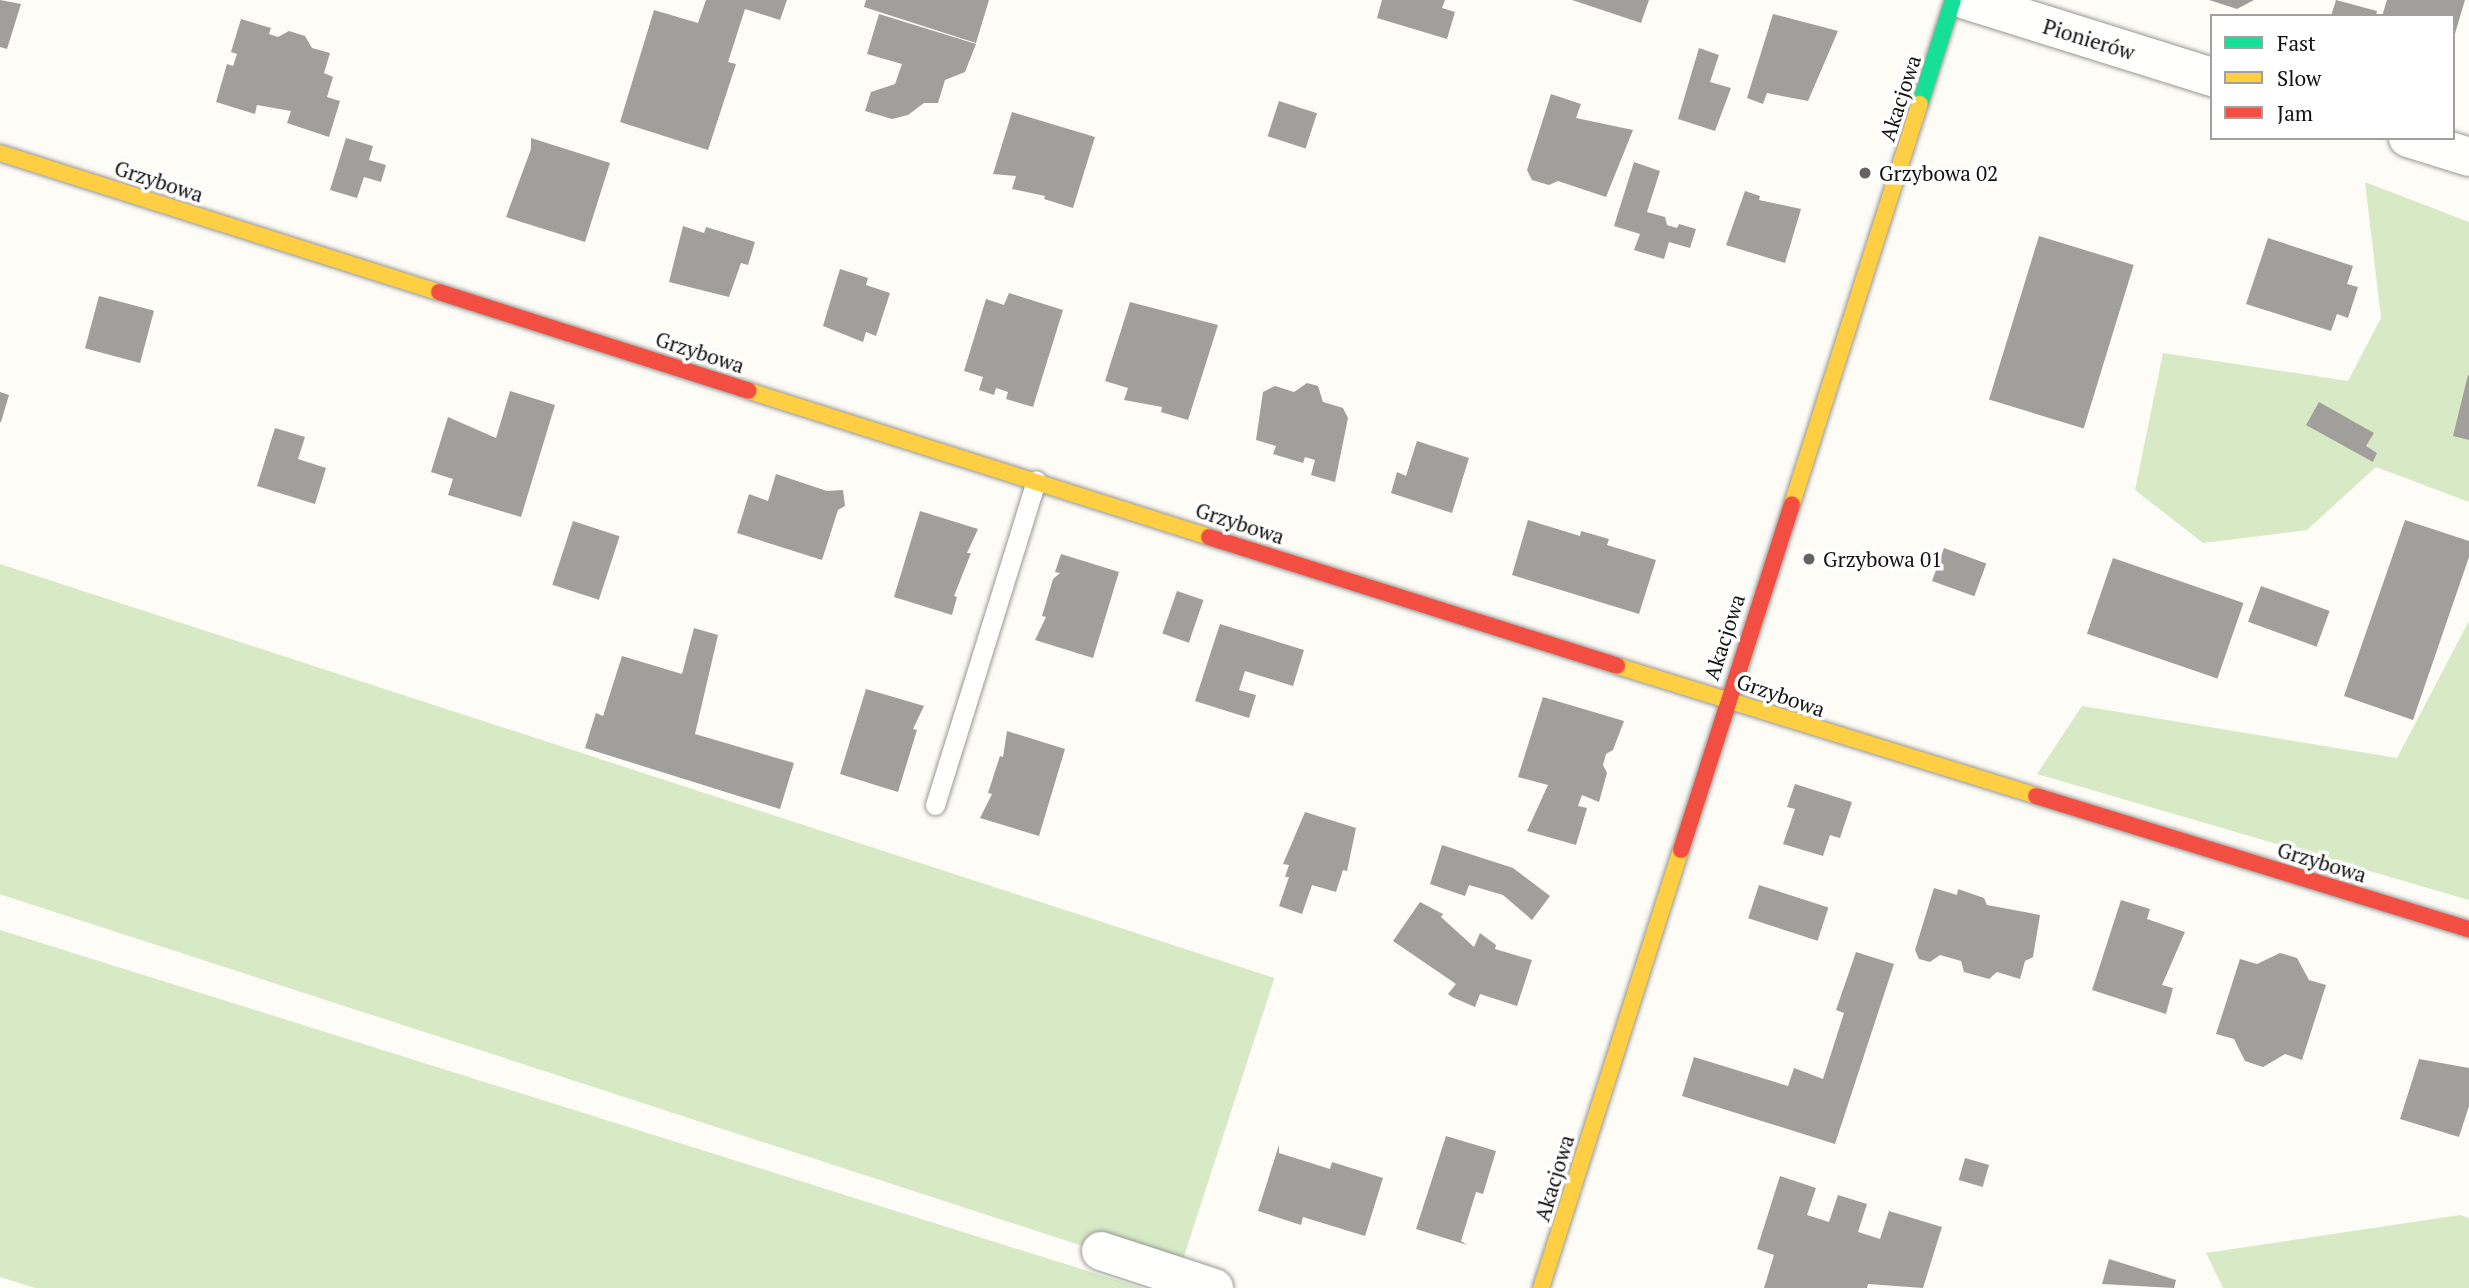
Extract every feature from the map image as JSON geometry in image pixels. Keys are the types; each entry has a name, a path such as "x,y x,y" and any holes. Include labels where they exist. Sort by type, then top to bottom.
{"street":[{"name":"Akacjowa","path":"1541,1288 1727,698 1953,0"},
{"name":"Pionierów","path":"1966,0 2210,76"},
{"path":"2414,140 2469,157"},
{"name":"Grzybowa","path":"0,153 1727,698 2469,929"},
{"path":"1101,1251 1214,1288"}],"lane":[{"path":"935,805 1036,480"}],"green space":[{"path":"2365,182 2469,222 2469,502 2376,467 2307,530 2203,543 2135,490 2163,353 2348,381 2381,318"},
{"path":"0,564 1274,978 1177,1277 0,894"},
{"path":"2469,621 2469,900 2037,774 2082,706 2397,758"},
{"path":"0,930 1142,1288 35,1288 0,1277"},
{"path":"2460,1215 2469,1218 2469,1288 2223,1288 2206,1253"}],"building":[{"path":"0,0 21,4 7,49 0,47"},
{"path":"706,0 787,0 780,20 745,9 728,62 736,64 708,150 620,122 654,10 698,23"},
{"path":"866,0 989,0 976,43 864,7"},
{"path":"1382,0 1445,0 1442,8 1455,12 1447,39 1377,18"},
{"path":"1572,0 1649,0 1641,23"},
{"path":"2209,0 2254,0 2237,9"},
{"path":"2336,0 2377,11 2376,14 2332,14"},
{"path":"2387,0 2465,0 2455,34 2455,14 2383,14"},
{"path":"879,14 976,44 965,72 945,80 938,103 924,103 908,115 892,119 865,111 871,92 895,84 902,64 867,54"},
{"path":"1773,14 1838,31 1808,101 1767,93 1763,104 1747,98"},
{"path":"241,19 271,28 269,34 278,37 289,31 305,36 312,48 330,53 324,73 333,77 327,97 340,101 329,137 287,123 291,111 257,105 255,114 216,102 227,64 233,66 237,54 231,52"},
{"path":"1699,48 1719,55 1710,82 1731,88 1715,131 1678,119"},
{"path":"1551,94 1581,104 1576,118 1633,130 1606,197 1558,181 1549,185 1532,180 1527,170"},
{"path":"1279,101 1317,113 1306,149 1268,136"},
{"path":"1012,112 1095,137 1073,208 1044,199 1045,196 1012,189 1016,176 993,174"},
{"path":"346,138 373,146 369,160 386,165 381,182 364,177 357,198 330,190"},
{"path":"531,138 610,163 585,242 506,217 531,149"},
{"path":"1634,162 1660,171 1647,212 1665,217 1667,225 1677,228 1679,224 1696,229 1690,248 1669,242 1664,259 1634,250 1640,234 1614,226"},
{"path":"1745,191 1760,196 1759,200 1801,209 1785,263 1726,245"},
{"path":"683,226 704,233 706,227 755,242 748,265 741,263 729,297 669,282"},
{"path":"2039,236 2134,265 2084,428 1989,400"},
{"path":"2268,238 2353,266 2347,284 2358,287 2348,318 2337,314 2331,331 2246,304"},
{"path":"840,269 868,278 866,285 890,293 876,336 866,332 863,342 823,326"},
{"path":"1009,293 1063,310 1033,407 1006,399 1008,392 996,388 994,395 979,390 983,377 964,371 986,299 1004,305"},
{"path":"99,296 154,311 140,363 85,348"},
{"path":"1130,302 1218,325 1188,420 1161,412 1162,407 1124,400 1128,388 1105,381"},
{"path":"2469,375 2469,440 2453,436"},
{"path":"1307,383 1318,386 1323,402 1343,408 1348,418 1335,482 1311,475 1315,460 1305,457 1303,463 1273,454 1276,446 1256,440 1263,392 1275,386 1294,392"},
{"path":"510,391 555,405 521,517 448,495 453,479 431,472 448,417 496,438"},
{"path":"0,392 9,395 1,422 0,422"},
{"path":"2319,402 2374,433 2366,446 2377,453 2373,462 2306,425"},
{"path":"275,428 305,437 298,459 326,468 315,504 257,486"},
{"path":"1417,441 1469,458 1452,513 1391,493 1397,472 1406,476"},
{"path":"776,474 827,491 843,490 845,506 838,510 822,560 737,533 749,494 768,501"},
{"path":"920,511 978,529 967,553 971,553 954,596 957,597 952,615 894,597"},
{"path":"1528,520 1580,536 1581,531 1609,539 1607,545 1656,560 1639,614 1512,575"},
{"path":"2405,520 2469,541 2469,557 2413,720 2344,696"},
{"path":"573,521 620,536 599,600 552,585"},
{"path":"1944,548 1986,563 1974,596 1932,581"},
{"path":"1061,554 1119,572 1093,658 1035,640 1046,617 1042,616 1053,579 1060,573 1055,572"},
{"path":"2113,558 2243,603 2217,679 2087,634"},
{"path":"2261,586 2330,611 2317,647 2248,622"},
{"path":"1177,591 1203,600 1189,643 1162,634"},
{"path":"1220,624 1304,650 1293,686 1245,671 1239,690 1256,695 1249,718 1195,701"},
{"path":"694,628 718,635 695,734 794,763 780,809 585,748 596,713 603,716 622,656 682,674"},
{"path":"866,689 924,706 913,729 917,730 898,792 840,774"},
{"path":"1543,697 1624,721 1613,750 1606,754 1603,765 1607,773 1599,802 1582,795 1578,806 1587,808 1576,845 1527,831 1548,785 1518,777"},
{"path":"1007,731 1065,749 1039,836 980,818 992,794 988,793 1000,756 1003,757"},
{"path":"1795,784 1852,802 1840,838 1830,835 1823,856 1783,844 1795,809 1787,807"},
{"path":"1305,812 1356,828 1347,871 1343,870 1336,892 1312,885 1302,914 1279,906 1289,877 1285,877 1289,865 1283,864"},
{"path":"1442,845 1513,868 1550,896 1532,920 1503,895 1469,885 1465,896 1430,884"},
{"path":"1759,885 1828,908 1818,941 1748,918"},
{"path":"1934,888 1957,895 1958,889 1984,898 1987,905 2040,915 2033,957 2025,961 2020,979 1997,972 1989,979 1964,972 1961,961 1940,955 1930,962 1919,959 1915,950"},
{"path":"2121,900 2150,909 2147,919 2185,932 2162,985 2173,988 2166,1014 2092,990"},
{"path":"1420,902 1443,914 1441,917 1474,947 1480,933 1496,945 1495,949 1532,960 1517,1006 1480,994 1475,1007 1452,997 1448,994 1456,984 1393,941"},
{"path":"1856,952 1894,964 1835,1144 1682,1096 1694,1057 1788,1086 1794,1068 1823,1079 1844,1013 1836,1010"},
{"path":"2280,953 2297,958 2309,980 2326,985 2302,1060 2285,1054 2263,1067 2245,1061 2234,1039 2216,1034 2240,959 2257,964"},
{"path":"2419,1059 2469,1068 2469,1106 2459,1137 2400,1119"},
{"path":"1446,1136 1496,1151 1483,1194 1476,1192 1461,1241 1467,1245 1416,1229"},
{"path":"1279,1145 1279,1153 1330,1169 1332,1162 1383,1178 1365,1236 1303,1217 1301,1225 1258,1211"},
{"path":"1965,1158 1989,1165 1983,1187 1959,1180"},
{"path":"1780,1176 1816,1188 1807,1215 1829,1222 1838,1195 1867,1204 1858,1232 1880,1239 1889,1211 1942,1227 1923,1288 1868,1284 1867,1288 1764,1288 1774,1255 1757,1249"},
{"path":"2109,1259 2176,1280 2174,1288 2102,1284"}],"traffic: fast":[{"path":"1920,104 1953,0"}],"traffic: slow":[{"path":"1792,504 1920,104"},
{"path":"0,153 439,292"},
{"path":"749,391 1209,537"},
{"path":"1617,666 2036,796"},
{"path":"1541,1288 1681,850"}],"traffic: jam":[{"path":"439,292 749,391"},
{"path":"1681,850 1792,504"},
{"path":"1209,537 1617,666"},
{"path":"2036,796 2469,929"}],"place":[{"name":"Grzybowa 02","path":"1865,173"},
{"name":"Grzybowa 01","path":"1809,559"}]}
